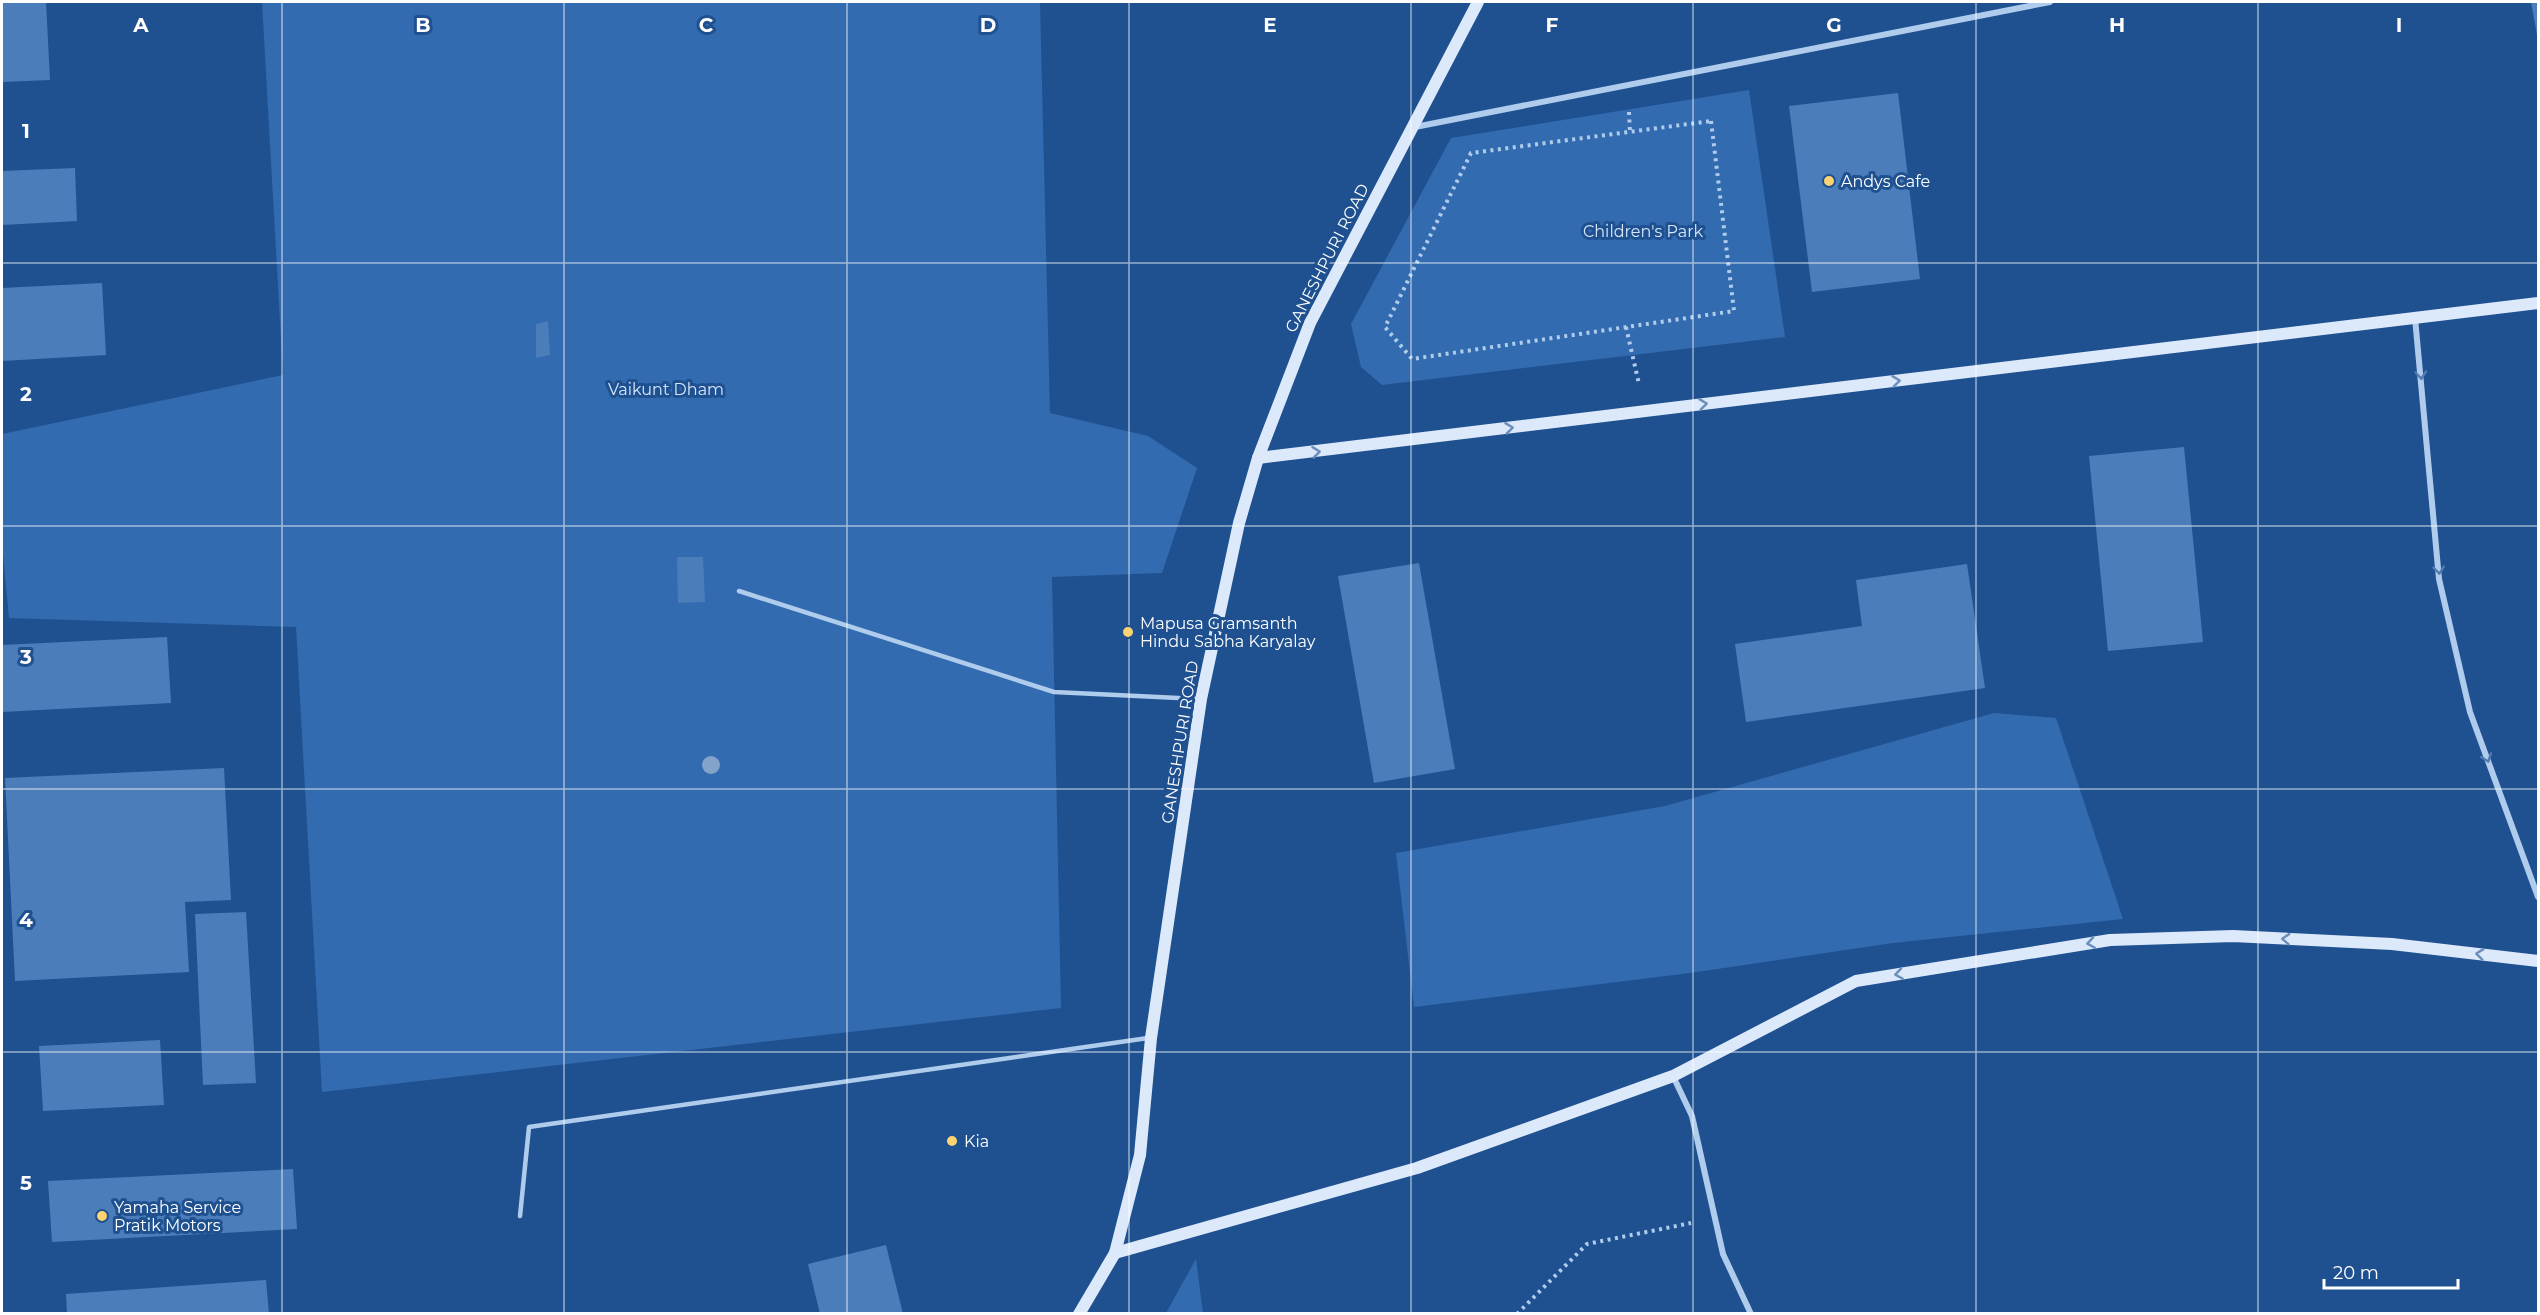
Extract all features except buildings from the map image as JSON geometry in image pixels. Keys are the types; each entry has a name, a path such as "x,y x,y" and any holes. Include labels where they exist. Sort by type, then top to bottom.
{"street":[{"name":"GANESHPURI ROAD","path":"1079,1314 1115,1253 1140,1155 1151,1038 1201,699 1239,523 1258,458 1310,323 1478,2"},
{"path":"1412,127 2050,2"},
{"path":"1258,458 2538,303"},
{"path":"2415,317 2439,579 2470,712 2538,897"},
{"path":"1115,1253 1417,1168 1673,1076 1856,981 2110,940 2233,936 2369,943 2538,961"},
{"path":"1673,1076 1692,1116 1723,1254 1751,1314"}],"lane":[{"path":"739,591 1054,692 1201,699"},
{"path":"520,1216 529,1127 1151,1038"}],"path":[{"path":"1711,121 1734,311 1626,327 1412,359 1385,327 1471,153 1711,121"},
{"path":"1626,327 1633,355"},
{"path":"1517,1314 1587,1244 1715,1218"}],"green space":[{"name":"Vaikunt Dham","path":"262,2 1040,2 1050,413 1148,436 1197,468 1162,573 1052,577 1061,1008 322,1092 296,627 9,618 2,544 2,434 283,375"},
{"name":"Children's Park","path":"1749,90 1785,337 1382,385 1361,367 1351,324 1451,138"},
{"path":"1994,713 2056,718 2123,919 1893,943 1690,973 1414,1007 1396,853 1665,806"},
{"path":"1196,1259 1203,1313 1166,1313"}],"place":[{"name":"Andys Cafe","path":"1829,181"},
{"name":"Mapusa Gramsanth Hindu Sabha Karyalay","path":"1128,632"},
{"name":"Kia","path":"952,1141"},
{"name":"Yamaha Service Pratik Motors","path":"102,1216"}]}
